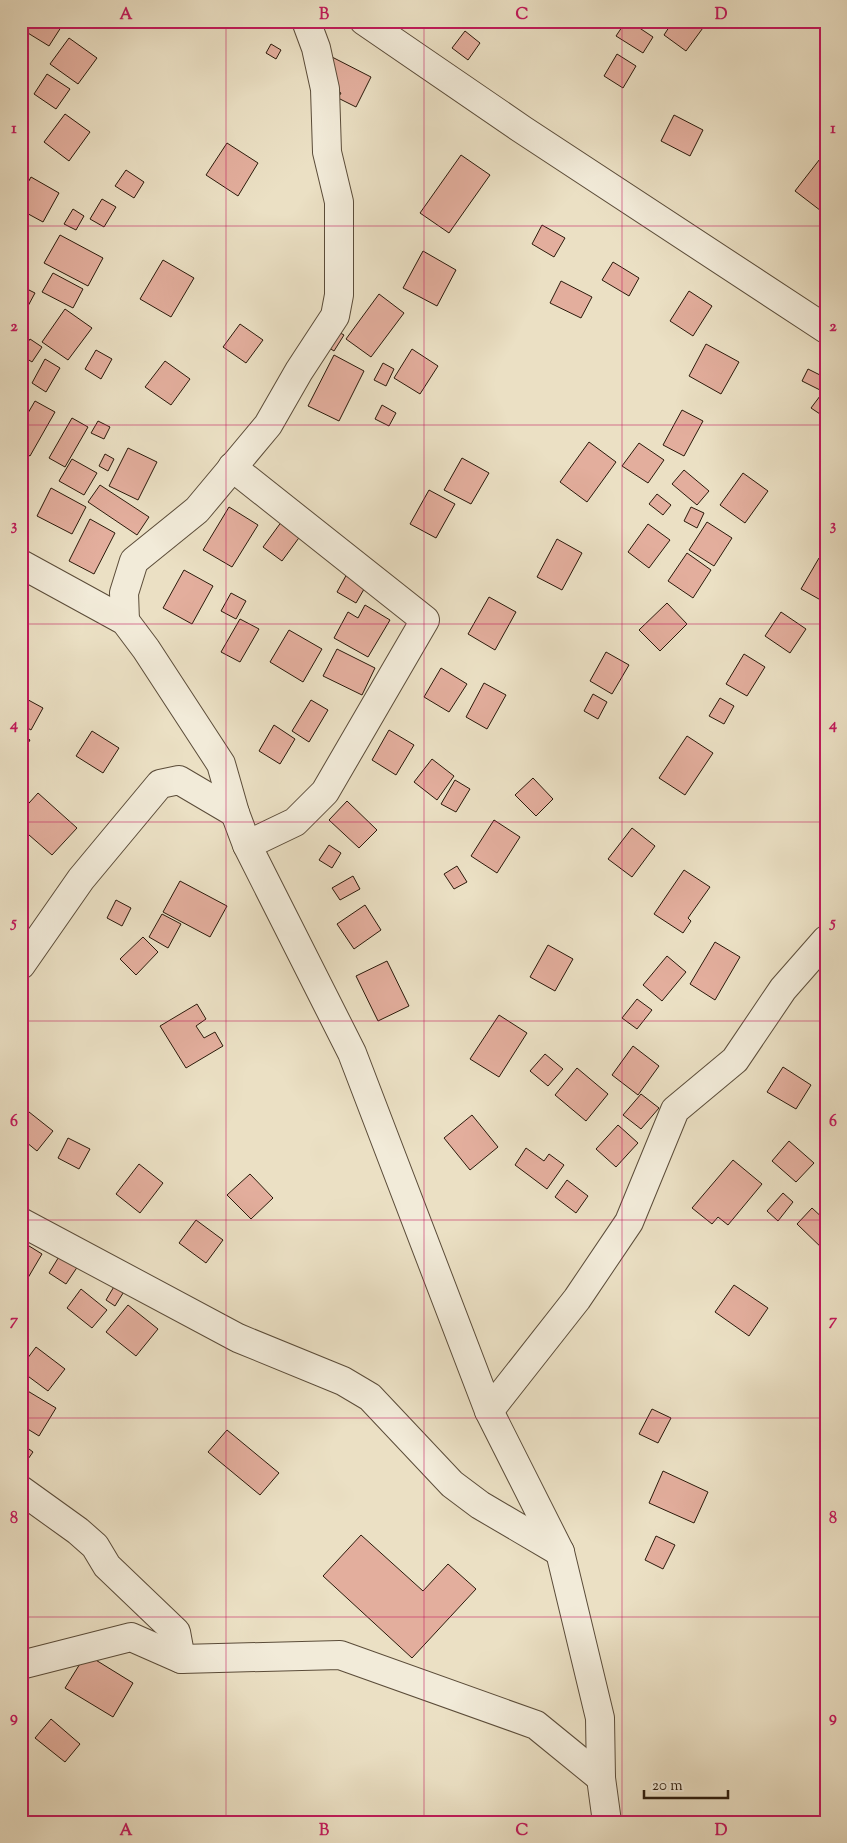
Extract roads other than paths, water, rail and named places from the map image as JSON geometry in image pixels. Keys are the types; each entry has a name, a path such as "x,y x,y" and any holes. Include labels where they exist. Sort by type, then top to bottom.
{"street":[{"path":"125,621 124,592 134,561 197,510 268,426 299,371 334,316 339,295 340,202 327,152 325,89 316,48 306,21"},
{"path":"364,21 540,141 826,330"},
{"path":"232,467 425,620 325,792 295,822 247,845"},
{"path":"21,564 125,621 146,649 221,764 235,813 247,845 352,1053 489,1411 560,1552 600,1718 601,1778 607,1822"},
{"path":"21,966 81,879 160,784 180,780 235,813"},
{"path":"489,1411 577,1299 629,1222 675,1110 735,1060 783,989 826,940"},
{"path":"21,1222 238,1338 343,1381 370,1397 452,1484 480,1505 560,1552"},
{"path":"21,1490 78,1531 95,1546 108,1566 176,1632 181,1659"},
{"path":"21,1665 131,1637 181,1659 340,1655 536,1725 601,1778"}]}
